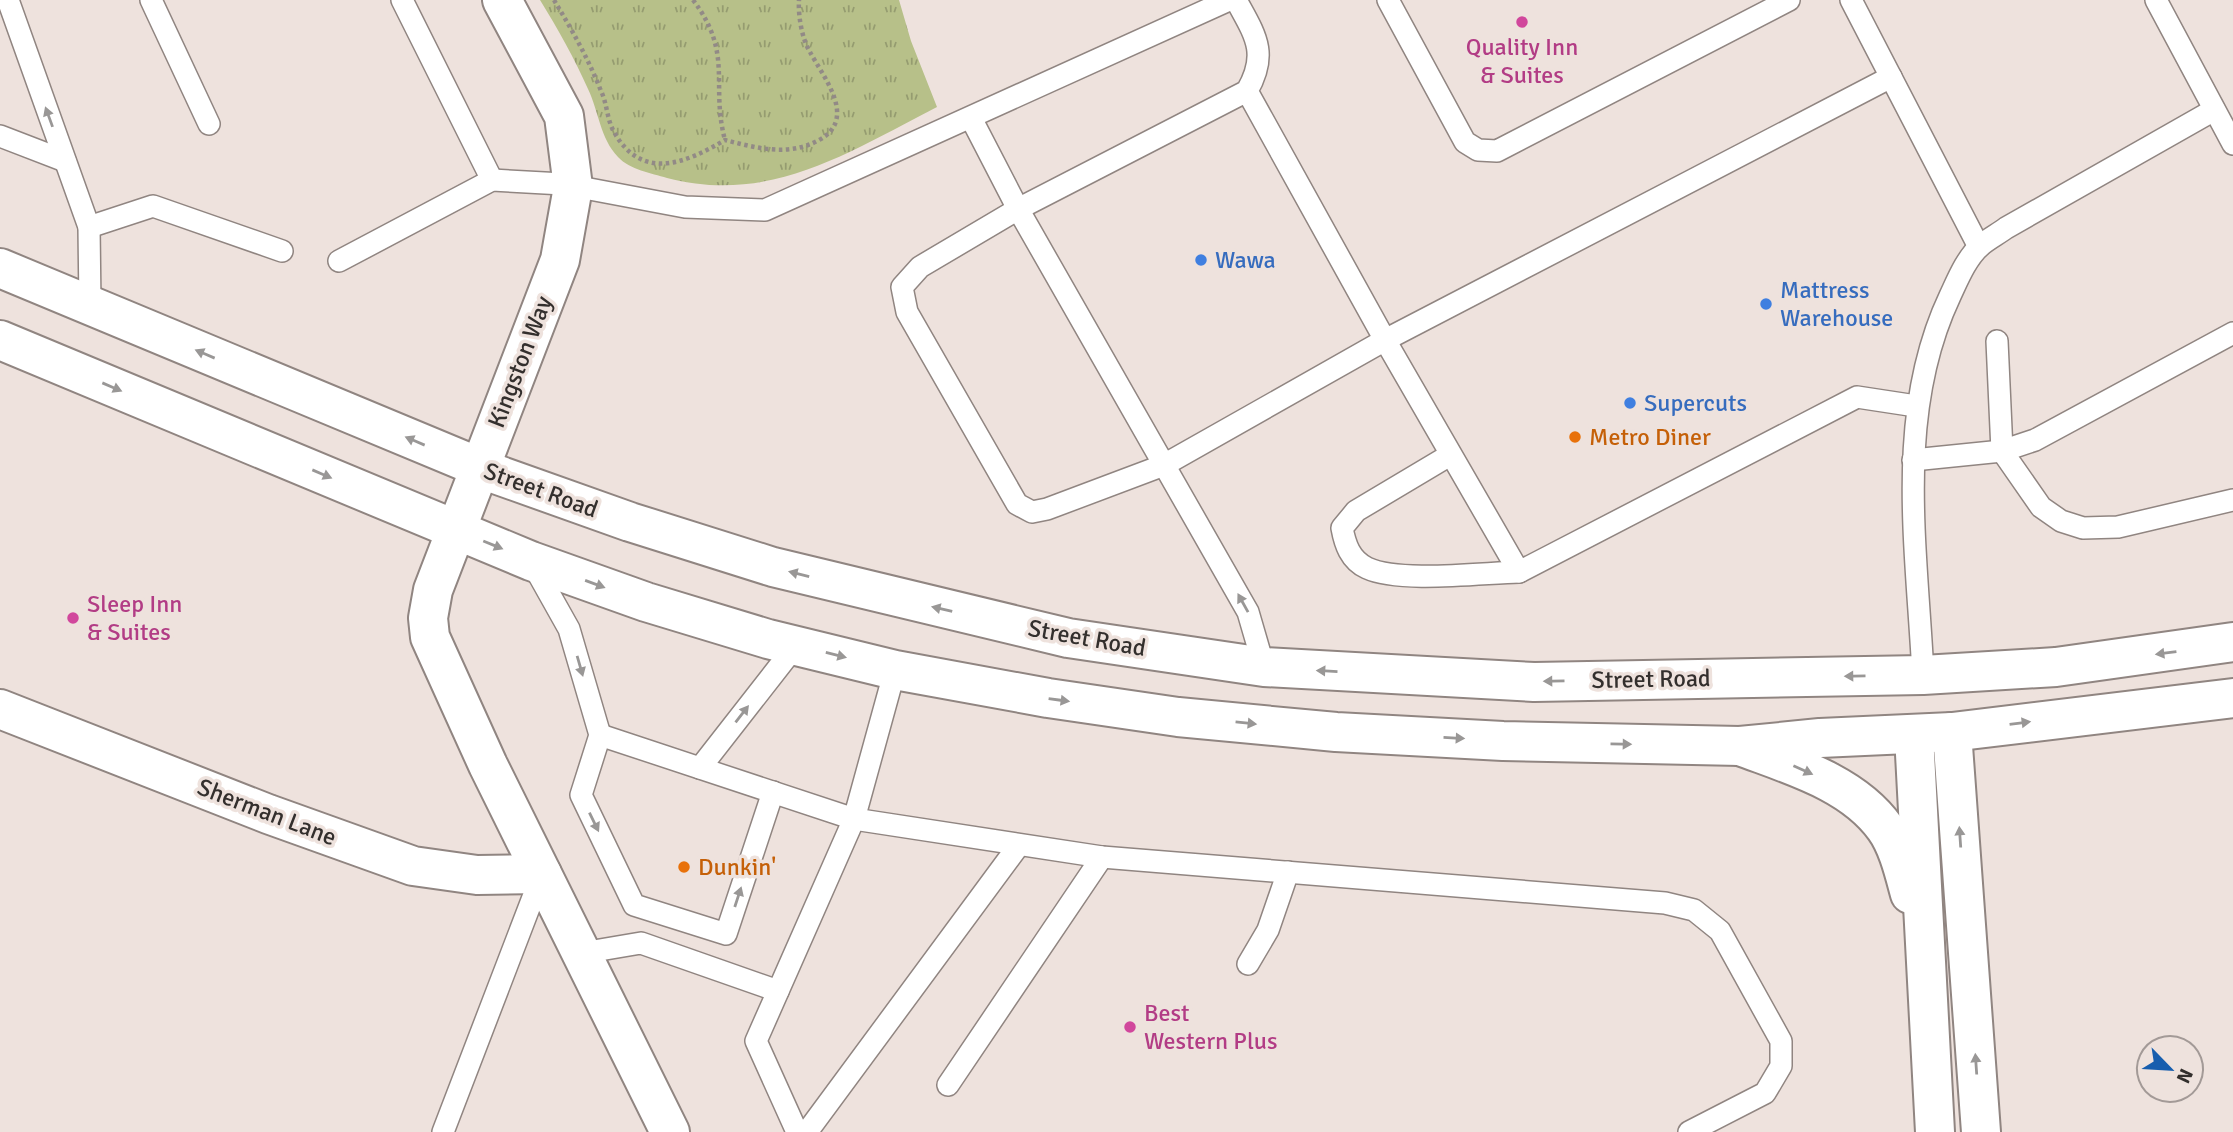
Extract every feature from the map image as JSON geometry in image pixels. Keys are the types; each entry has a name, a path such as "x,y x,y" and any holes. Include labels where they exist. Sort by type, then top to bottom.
{"main road":[{"name":"Kingston Way","path":"502,0 564,116 573,187 560,260 433,590 428,618 430,637 488,765 670,1132"},
{"name":"Street Road","path":"0,268 479,467 630,522 773,567 1068,638 1264,667 1534,682 1923,676 2056,667 2233,642"},
{"path":"0,341 531,561 646,602 895,670 1048,698 1165,715 1336,732 1503,741 1740,746 1820,738 1952,732 2233,698"},
{"path":"1923,676 1952,732 1981,1132"},
{"path":"1923,676 1914,735 1935,1132"},
{"name":"Sherman Lane","path":"0,709 268,814 414,866 477,875 542,874"},
{"path":"1740,746 1825,780 1857,799 1885,828 1901,864 1926,948"}],"lane":[{"path":"8,0 9,29 65,161 89,227 90,305"},
{"path":"151,0 209,124"},
{"path":"402,0 492,180"},
{"path":"339,261 492,180 573,187 685,207 765,210 1229,0"},
{"path":"1236,0 1256,36 1260,57 1247,91 1018,209 920,267 902,287 907,312 1017,504 1032,512 1047,509 1164,465 1385,340 1891,78"},
{"path":"1388,0 1465,142 1478,150 1497,151 1789,0"},
{"path":"1851,0 1979,247"},
{"path":"2156,0 2233,144"},
{"path":"1247,91 1450,455 1519,572"},
{"path":"1923,676 1913,460 1916,406 1942,313 1960,274 1979,247 2006,228 2214,110"},
{"path":"971,118 1018,209 1248,612 1264,667"},
{"path":"0,136 65,161"},
{"path":"89,227 153,206 282,251"},
{"path":"1913,460 2002,451 2035,440 2233,332"},
{"path":"1997,341 2002,451 2041,507 2062,521 2083,528 2118,527 2233,499"},
{"path":"1450,455 1356,511 1342,528 1347,550 1365,567 1394,575 1519,572 1857,397 1916,406"},
{"path":"531,561 569,629 600,735 581,795 634,905 726,934 773,792"},
{"path":"700,768 796,645"},
{"path":"797,1132 756,1041 854,819 895,670"},
{"path":"600,735 854,819 1102,857 1665,903 1694,910 1720,931 1781,1041 1781,1066 1765,1093 1689,1132"},
{"path":"807,1132 1019,845"},
{"path":"948,1085 1102,857"},
{"path":"1248,964 1268,930 1288,872"},
{"path":"443,1132 542,874"},
{"path":"582,953 641,943 778,991"}],"path":[{"path":"554,0 583,48 603,94 613,130 626,149 647,163 669,164 694,158 725,140 768,149 790,150 809,146 826,136 836,122 836,104 831,83 809,51 802,29 799,0"},
{"path":"693,0 709,21 717,43 720,123 725,140"}],"green space":[{"path":"540,0 899,0 911,41 937,107 840,156 774,179 740,185 705,185 667,178 628,165 612,150 583,77"}],"place":[{"name":"Quality Inn & Suites","path":"1522,22"},
{"name":"Wawa","path":"1201,260"},
{"name":"Mattress Warehouse","path":"1766,304"},
{"name":"Supercuts","path":"1630,403"},
{"name":"Metro Diner","path":"1575,437"},
{"name":"Sleep Inn & Suites","path":"73,618"},
{"name":"Dunkin'","path":"684,867"},
{"name":"Best Western Plus","path":"1130,1027"}]}
